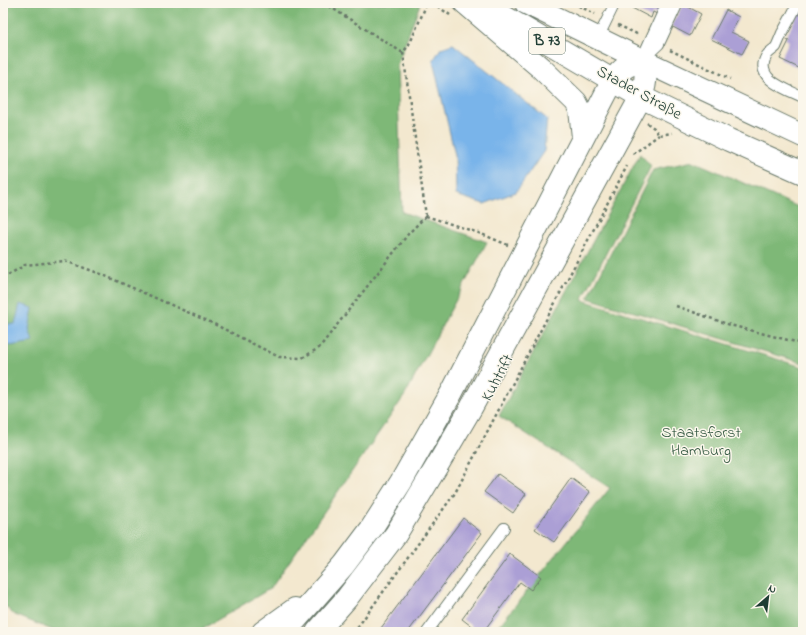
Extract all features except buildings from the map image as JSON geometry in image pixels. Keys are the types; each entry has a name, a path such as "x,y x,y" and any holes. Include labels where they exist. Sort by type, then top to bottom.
{"main road":[{"path":"465,3 541,68 576,102 580,110 583,137"},
{"name":"Stader Straße","path":"481,3 641,97 729,140 803,173"},
{"name":"Stader Straße","path":"526,3 602,29 650,48 803,136"},
{"path":"285,632 344,565 371,529 401,482 452,392 613,80 620,71 650,48"},
{"path":"317,632 347,598 396,534 438,466 641,97 645,88 646,75 644,64 650,48"},
{"path":"263,632 325,587"}],"lane":[{"path":"602,29 615,3"},
{"path":"650,48 667,3"},
{"path":"650,48 678,3"},
{"path":"798,3 775,47 767,55 764,69 768,79 803,97"},
{"path":"427,632 504,528"}],"path":[{"path":"324,3 403,53"},
{"path":"426,216 403,53 411,41 427,3"},
{"path":"573,3 602,29 734,81"},
{"name":"Kuhtrift","path":"354,632 455,493 634,153 659,135"},
{"path":"426,216 479,233 525,253"},
{"path":"3,278 25,265 65,261 101,274 192,314 279,357 302,358 319,348 410,233 426,216"},
{"path":"676,306 730,325 803,344"}],"green space":[{"path":"3,3 420,4 397,65 402,212 487,242 405,395 271,588 197,632 57,632 13,614 3,604"},
{"name":"Staatsforst Hamburg","path":"640,154 651,166 582,300 803,367 803,632 494,632 610,488 499,416"},
{"path":"693,161 803,209 803,363 588,298 653,170"}],"water":[{"path":"453,44 547,119 544,151 516,192 484,204 456,195 455,155 433,61 441,48"},
{"path":"20,304 33,308 29,329 33,342 10,346 3,344 3,324 15,324"}]}
